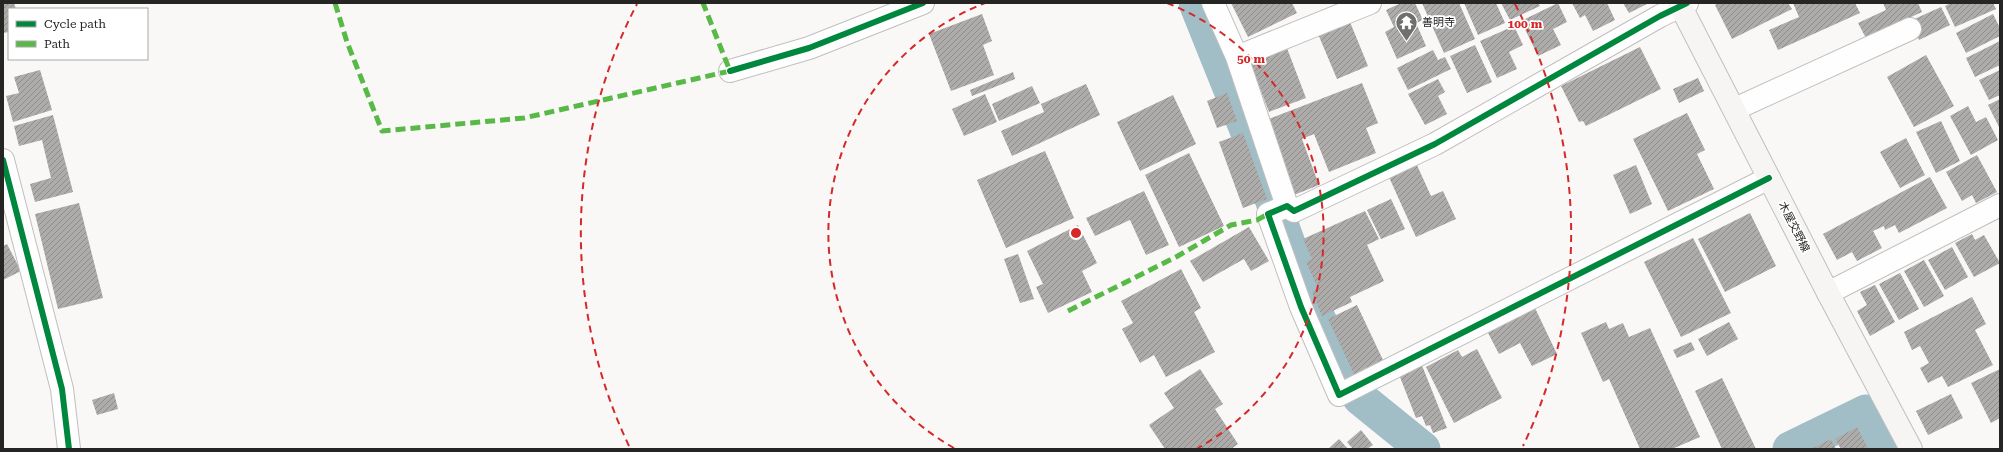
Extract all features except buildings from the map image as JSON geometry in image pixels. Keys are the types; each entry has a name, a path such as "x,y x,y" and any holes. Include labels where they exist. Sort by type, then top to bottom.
{"main road":[{"name":"木屋交野線","path":"1682,4 1828,293 1911,449"}],"street":[{"path":"730,71 809,48 923,3"},
{"path":"1213,3 1237,57 1279,209"},
{"path":"1237,57 1370,3"},
{"path":"1682,4 1435,144 1294,210 1279,209 1268,214 1310,327 1339,395 1770,178"},
{"path":"1735,109 1910,29"},
{"path":"3,160 62,389 69,449"},
{"path":"1828,293 2000,204"}],"waterway":[{"path":"1196,3 1251,140 1305,291 1343,370 1360,398 1423,449"},
{"path":"1790,449 1866,412 1884,449"}],"marked path":[{"path":"335,3 347,42 382,131 524,118 730,71 703,3"},
{"path":"1068,311 1176,257 1231,225 1257,220 1268,214"}],"cycle path":[{"path":"730,71 809,48 923,3"},
{"path":"1687,3 1660,16 1435,144 1294,211 1287,206 1268,214 1301,307 1339,395 1769,178"},
{"path":"3,160 62,389 69,449"}],"place":[{"name":"善明寺","path":"1406,42"}]}
